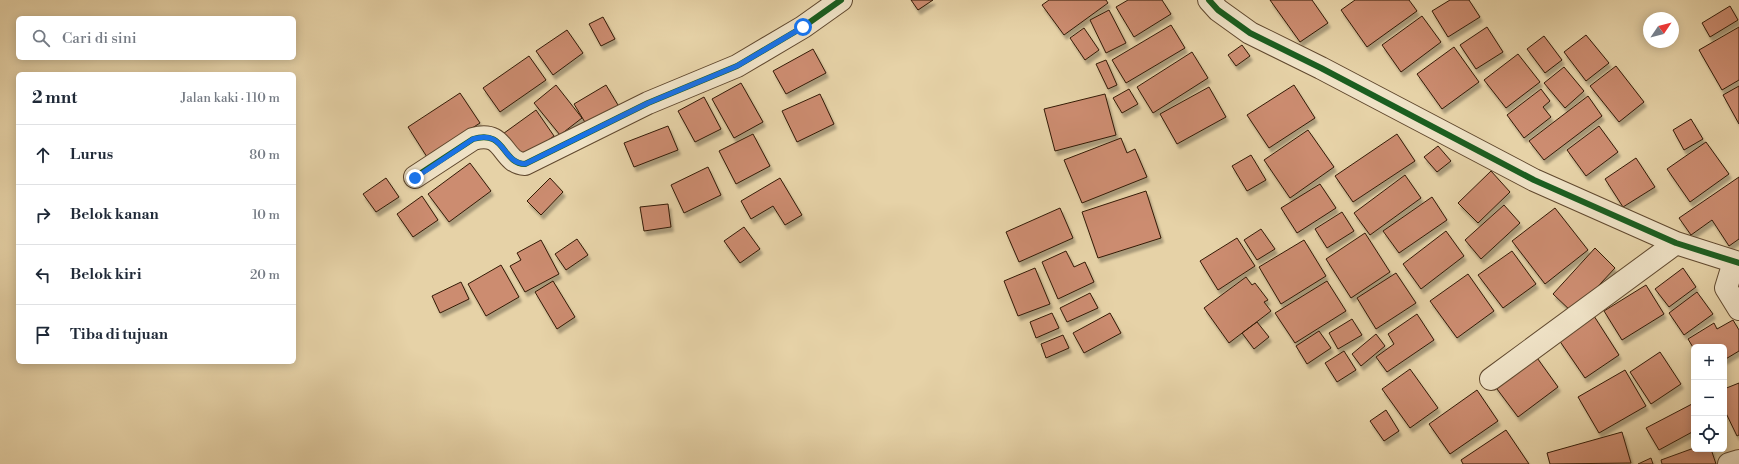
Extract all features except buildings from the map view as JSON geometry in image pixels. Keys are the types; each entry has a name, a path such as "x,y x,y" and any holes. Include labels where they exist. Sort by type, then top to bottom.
{"street":[{"path":"415,178 473,139 482,137 492,138 516,162 525,164 648,103 737,66 803,27 841,0"},
{"path":"1209,0 1218,10 1250,32 1534,180 1676,243 1736,263 1726,288 1739,309"},
{"path":"1491,379 1676,243"},
{"path":"1729,464 1739,461"}],"cycle path":[{"path":"415,177 473,139 484,137 498,142 511,158 517,162 525,164 648,103 737,66 803,27 841,0"},
{"path":"1209,0 1218,10 1250,33 1321,68 1534,180 1676,243 1739,263"}],"route":[{"path":"415,178 473,139 482,137 492,138 516,162 525,164 648,103 737,66 803,27"}]}
